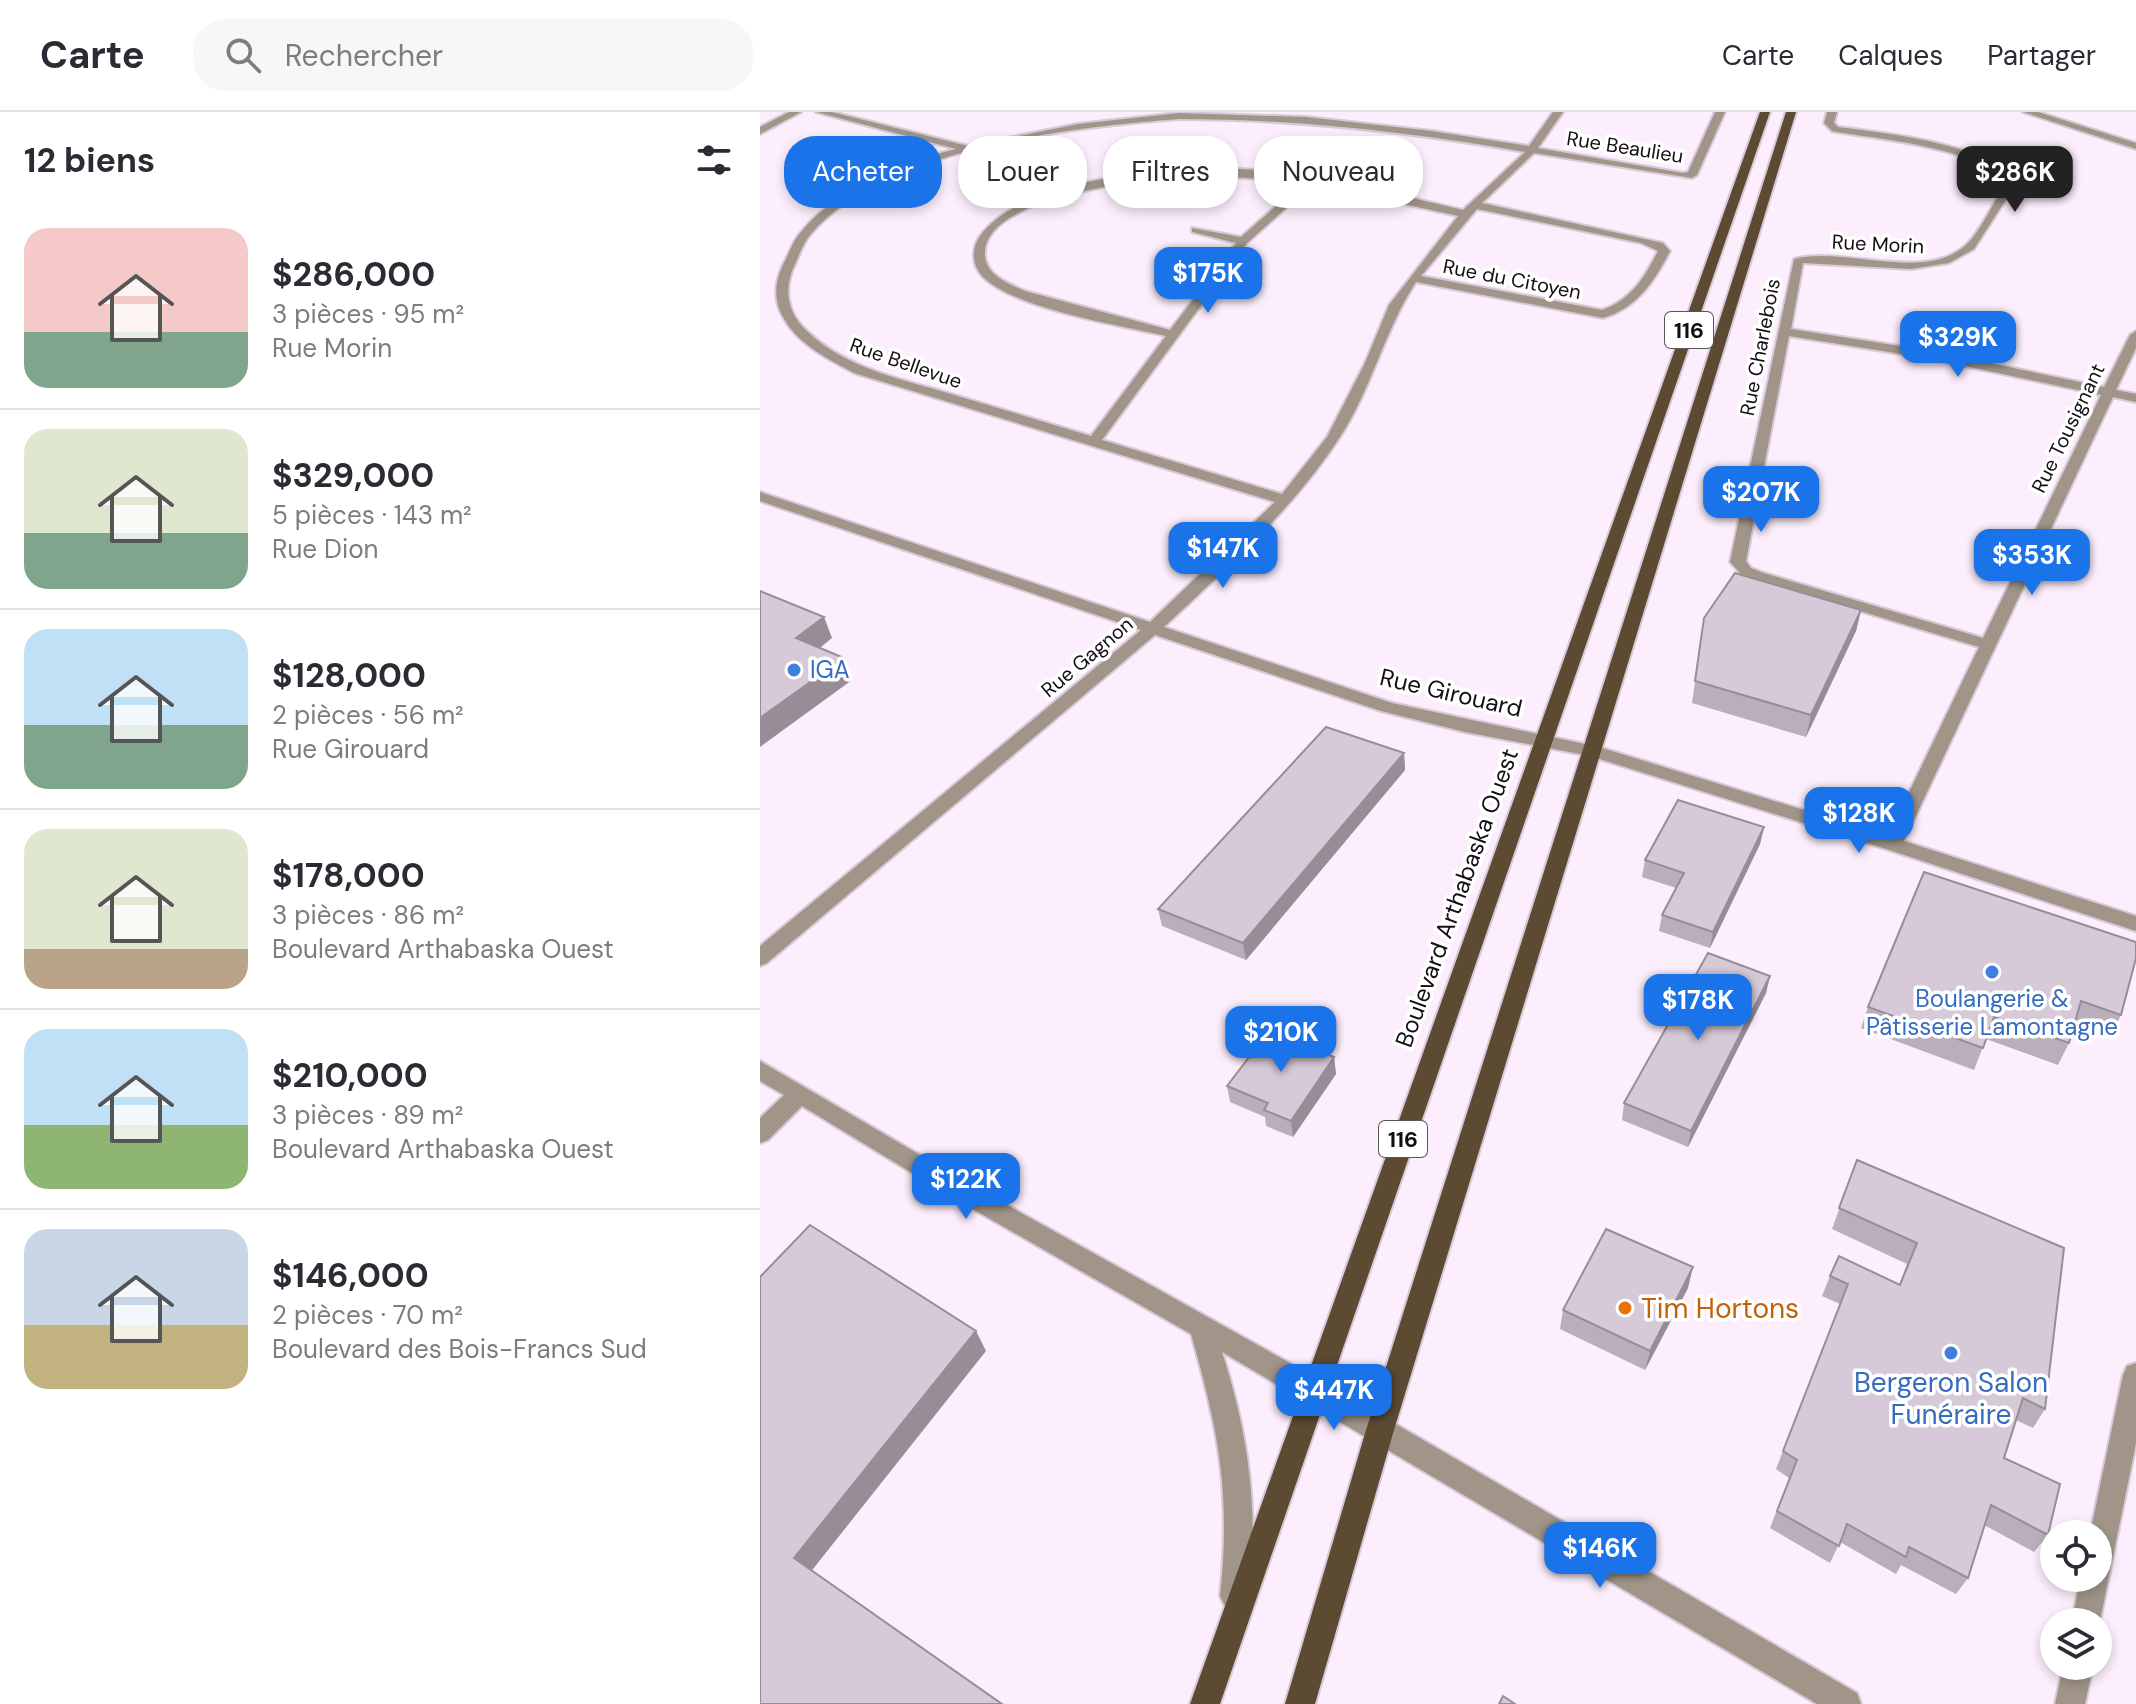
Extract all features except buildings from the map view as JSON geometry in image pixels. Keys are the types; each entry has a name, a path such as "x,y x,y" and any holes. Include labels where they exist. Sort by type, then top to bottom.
{"main road":[{"name":"Boulevard Arthabaska Ouest","path":"1205,1704 1765,112"},
{"name":"116","path":"1300,1704 1380,1430 1791,112"}],"street":[{"path":"760,131 796,112"},
{"path":"821,112 958,147"},
{"path":"1112,121 1122,112"},
{"path":"1380,124 1391,112"},
{"name":"Rue Gagnon","path":"760,958 1151,630 1234,553 1285,500 1333,438 1371,363 1395,305 1413,278 1470,210 1531,151 1558,112"},
{"name":"Rue Beaulieu","path":"1531,151 1692,175 1720,112"},
{"name":"Rue Morin","path":"1802,258 1911,266 1945,261 1970,247 2007,194 2008,182 2003,176 1980,163 1920,142 1830,126 1832,112"},
{"path":"2028,112 2136,146"},
{"name":"Rue Bellevue","path":"1023,136 1112,121 1237,113 1380,124 1531,151"},
{"name":"Rue Bellevue","path":"958,152 890,176 831,208 797,242 775,297 794,326 812,343 859,370 1285,500"},
{"path":"1171,334 1036,299 1006,287 988,275 979,260 983,237 994,225 1031,204 1114,181 1203,172 1254,176"},
{"path":"1423,201 1470,210"},
{"path":"1095,440 1243,241 1280,208"},
{"name":"Rue du Citoyen","path":"1413,278 1603,314 1614,311 1633,298 1650,280 1664,251 1659,245 1644,240 1470,210"},
{"path":"1196,230 1243,241"},
{"name":"Rue Charlebois","path":"1802,258 1798,261 1738,562 1746,571 1759,576 1987,644"},
{"path":"1785,332 1932,355 2136,398"},
{"name":"Rue Tousignant","path":"1893,844 2136,335"},
{"name":"Rue Girouard","path":"760,496 1387,707 1593,751 1893,844 2136,924"},
{"path":"760,1070 958,1189 1201,1325 1846,1704"},
{"path":"760,1133 800,1094"},
{"path":"1201,1325 1231,1430 1239,1485 1241,1541 1232,1626"},
{"path":"2107,1520 2136,1375"},
{"path":"2070,1704 2075,1680"}],"place":[{"name":"IGA","path":"794,670"},
{"name":"Boulangerie & Pâtisserie Lamontagne","path":"1992,972"},
{"name":"Tim Hortons","path":"1625,1308"},
{"name":"Bergeron Salon Funéraire","path":"1951,1353"}]}
